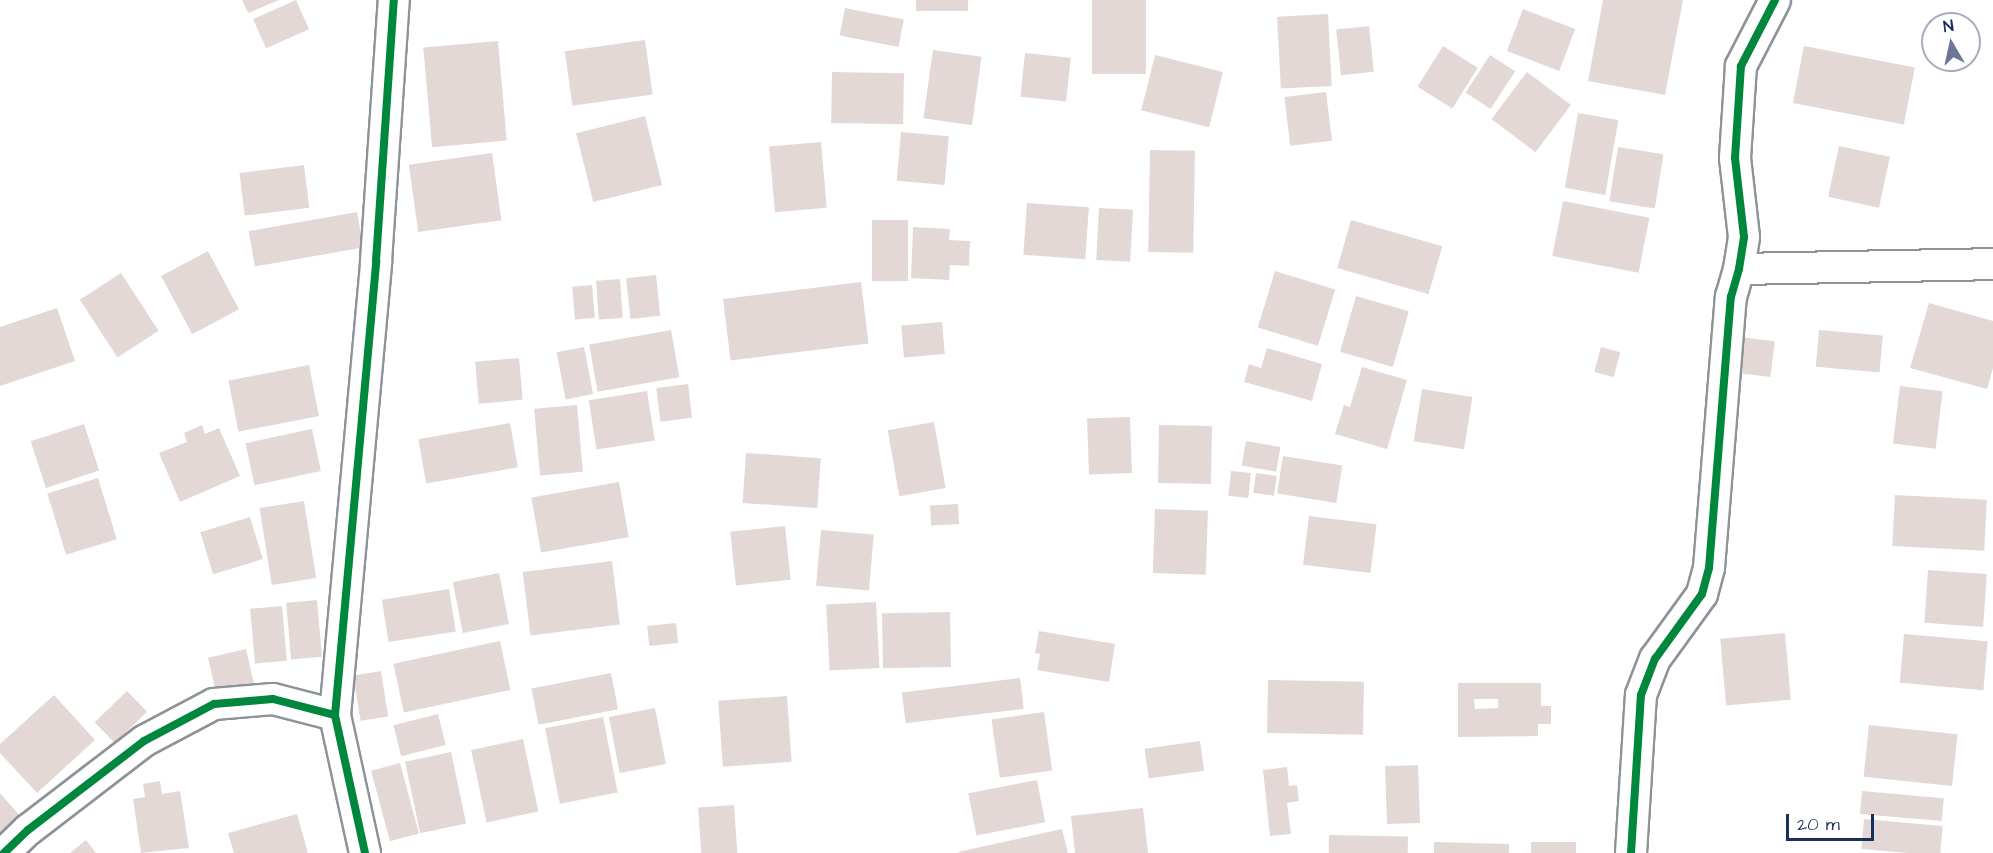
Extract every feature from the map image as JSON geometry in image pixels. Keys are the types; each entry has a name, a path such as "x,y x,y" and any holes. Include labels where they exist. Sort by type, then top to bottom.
{"street":[{"path":"365,853 335,715 376,261 394,0"},
{"path":"1631,853 1641,695 1655,659 1702,594 1708,568 1731,297 1739,269 1744,237 1735,158 1741,66 1775,0"},
{"path":"1739,269 1993,264"},
{"path":"4,853 28,830 144,741 214,704 273,699 335,715"}],"building":[{"path":"242,0 279,0 248,13"},
{"path":"296,0 309,29 266,48 253,19"},
{"path":"916,0 968,0 968,11 916,11"},
{"path":"1092,0 1146,0 1146,74 1092,74"},
{"path":"1603,0 1683,0 1665,95 1588,81"},
{"path":"845,8 904,19 899,47 840,35"},
{"path":"1523,9 1575,29 1559,71 1507,51"},
{"path":"1328,14 1332,86 1281,89 1277,17"},
{"path":"1369,26 1374,72 1341,75 1336,29"},
{"path":"645,40 653,94 572,106 565,51"},
{"path":"498,41 507,141 432,147 423,48"},
{"path":"1443,46 1478,68 1452,108 1418,87"},
{"path":"1804,46 1915,68 1904,124 1793,103"},
{"path":"933,50 982,57 972,125 923,118"},
{"path":"1025,53 1071,58 1066,102 1020,97"},
{"path":"1155,55 1223,72 1209,127 1141,110"},
{"path":"1490,55 1515,71 1491,109 1465,93"},
{"path":"832,72 904,73 903,124 831,123"},
{"path":"1527,72 1571,105 1535,152 1491,119"},
{"path":"1326,92 1332,141 1290,146 1284,97"},
{"path":"1578,113 1618,120 1605,195 1565,188"},
{"path":"645,116 662,185 593,202 576,133"},
{"path":"901,132 949,136 945,185 897,181"},
{"path":"821,142 827,208 775,212 769,147"},
{"path":"1839,146 1890,157 1879,208 1828,197"},
{"path":"1618,147 1663,154 1655,209 1609,201"},
{"path":"1150,150 1195,151 1193,253 1148,252"},
{"path":"492,153 501,220 418,232 409,165"},
{"path":"304,165 309,208 245,216 239,173"},
{"path":"1563,201 1649,218 1639,273 1552,256"},
{"path":"1027,203 1089,207 1085,259 1023,255"},
{"path":"1099,208 1133,210 1130,262 1096,260"},
{"path":"357,212 363,247 255,267 249,231"},
{"path":"872,220 908,220 908,281 872,281"},
{"path":"1351,220 1442,246 1429,294 1337,268"},
{"path":"913,227 950,229 949,240 970,241 969,266 950,265 949,280 911,278"},
{"path":"208,251 239,309 192,334 161,276"},
{"path":"1275,271 1335,289 1318,346 1258,327"},
{"path":"121,273 159,331 117,358 80,300"},
{"path":"656,275 660,316 630,319 626,278"},
{"path":"620,279 623,318 599,320 596,281"},
{"path":"861,282 869,344 731,360 723,299"},
{"path":"592,285 595,318 575,320 572,287"},
{"path":"1356,296 1409,311 1393,367 1340,352"},
{"path":"1929,303 1993,321 1993,368 1987,389 1910,368"},
{"path":"57,308 75,361 0,386 0,327"},
{"path":"942,322 945,354 904,357 901,326"},
{"path":"671,330 679,377 598,392 589,344"},
{"path":"1819,330 1883,336 1880,372 1816,367"},
{"path":"1740,337 1775,341 1770,377 1736,373"},
{"path":"584,347 593,394 566,399 557,352"},
{"path":"1601,347 1620,352 1614,377 1594,372"},
{"path":"1267,348 1322,364 1312,401 1244,382 1249,364 1261,368"},
{"path":"519,358 523,400 479,404 475,362"},
{"path":"309,365 319,416 238,432 229,381"},
{"path":"1362,367 1407,380 1387,449 1335,434 1344,405 1350,407"},
{"path":"688,384 692,418 660,422 656,388"},
{"path":"1900,386 1943,391 1936,449 1893,444"},
{"path":"1422,389 1472,397 1464,449 1414,441"},
{"path":"647,391 655,440 597,450 589,400"},
{"path":"577,405 583,472 540,475 534,409"},
{"path":"1130,417 1132,473 1089,474 1087,419"},
{"path":"934,422 946,488 899,496 888,430"},
{"path":"510,423 518,467 426,483 418,439"},
{"path":"84,424 99,471 46,488 31,441"},
{"path":"202,425 205,434 219,428 240,476 180,502 159,453 187,442 184,433"},
{"path":"1159,425 1212,426 1211,484 1158,483"},
{"path":"312,429 321,471 254,485 245,443"},
{"path":"1246,441 1280,447 1276,472 1242,466"},
{"path":"746,453 821,458 817,508 743,503"},
{"path":"1283,456 1342,465 1336,503 1277,494"},
{"path":"1231,471 1251,473 1248,498 1228,496"},
{"path":"1256,473 1277,476 1274,496 1253,493"},
{"path":"98,478 117,539 66,555 47,493"},
{"path":"619,482 629,537 541,553 531,497"},
{"path":"1895,495 1987,500 1984,551 1892,546"},
{"path":"304,501 316,578 272,585 260,508"},
{"path":"958,504 959,524 931,525 930,505"},
{"path":"1155,509 1208,511 1206,575 1153,573"},
{"path":"1309,516 1376,524 1371,573 1303,565"},
{"path":"250,517 263,559 213,574 200,532"},
{"path":"785,526 791,580 736,585 730,532"},
{"path":"821,530 874,535 869,590 816,586"},
{"path":"612,561 620,625 530,635 523,572"},
{"path":"1928,570 1987,574 1983,627 1924,623"},
{"path":"499,573 509,624 463,633 453,582"},
{"path":"449,589 456,631 389,642 382,600"},
{"path":"317,600 322,657 291,659 286,603"},
{"path":"876,602 879,668 830,671 826,605"},
{"path":"282,606 287,661 255,664 250,609"},
{"path":"950,612 951,667 883,668 882,613"},
{"path":"676,623 678,643 649,646 647,626"},
{"path":"1039,631 1115,644 1109,682 1037,670 1040,654 1035,653"},
{"path":"1785,633 1791,700 1726,705 1720,639"},
{"path":"1904,634 1988,641 1983,690 1900,683"},
{"path":"500,641 510,690 404,713 393,664"},
{"path":"246,649 254,683 216,692 208,658"},
{"path":"381,671 388,716 361,721 353,675"},
{"path":"611,673 618,709 539,725 531,688"},
{"path":"1020,678 1024,709 906,723 902,693"},
{"path":"1268,680 1364,682 1363,735 1267,733"},
{"path":"1458,683 1541,683 1541,706 1551,706 1551,724 1538,724 1538,736 1458,737","holes":["1474,699 1498,699 1498,708 1475,709"]},
{"path":"127,691 147,712 115,743 95,722"},
{"path":"54,695 95,740 37,793 0,753 0,744"},
{"path":"787,696 792,762 723,767 718,701"},
{"path":"655,708 666,764 620,773 609,717"},
{"path":"1044,712 1052,770 1000,778 992,719"},
{"path":"438,714 446,745 401,756 393,725"},
{"path":"603,717 618,793 560,804 545,728"},
{"path":"1869,725 1958,734 1952,786 1864,777"},
{"path":"523,739 538,811 487,822 471,750"},
{"path":"1200,741 1204,771 1149,779 1145,749"},
{"path":"451,752 466,823 420,833 405,762"},
{"path":"400,763 419,834 390,841 371,771"},
{"path":"1418,765 1420,823 1387,824 1385,766"},
{"path":"1287,767 1289,786 1297,785 1299,801 1287,803 1291,834 1270,836 1263,770"},
{"path":"1037,780 1045,822 976,836 968,793"},
{"path":"160,781 162,794 180,791 189,848 141,853 133,799 145,797 143,784"},
{"path":"1862,791 1944,798 1942,821 1860,814"},
{"path":"0,793 22,818 0,837"},
{"path":"734,805 737,853 701,853 698,808"},
{"path":"1143,808 1148,853 1075,853 1071,816"},
{"path":"297,814 308,853 234,853 228,833"},
{"path":"1864,819 1943,826 1940,853 1861,849"},
{"path":"1062,829 1068,853 958,852"},
{"path":"1329,835 1408,836 1408,853 1329,853"},
{"path":"86,840 96,853 70,853"},
{"path":"1434,842 1509,844 1509,853 1434,853"},
{"path":"1531,842 1576,842 1576,853 1531,853"}],"cycle path":[{"path":"365,853 335,715 376,261 394,0"},
{"path":"1631,853 1641,695 1655,659 1702,594 1709,568 1731,297 1739,269 1744,237 1735,158 1741,66 1775,0"},
{"path":"4,853 28,830 144,741 214,704 273,699 335,715"}]}
